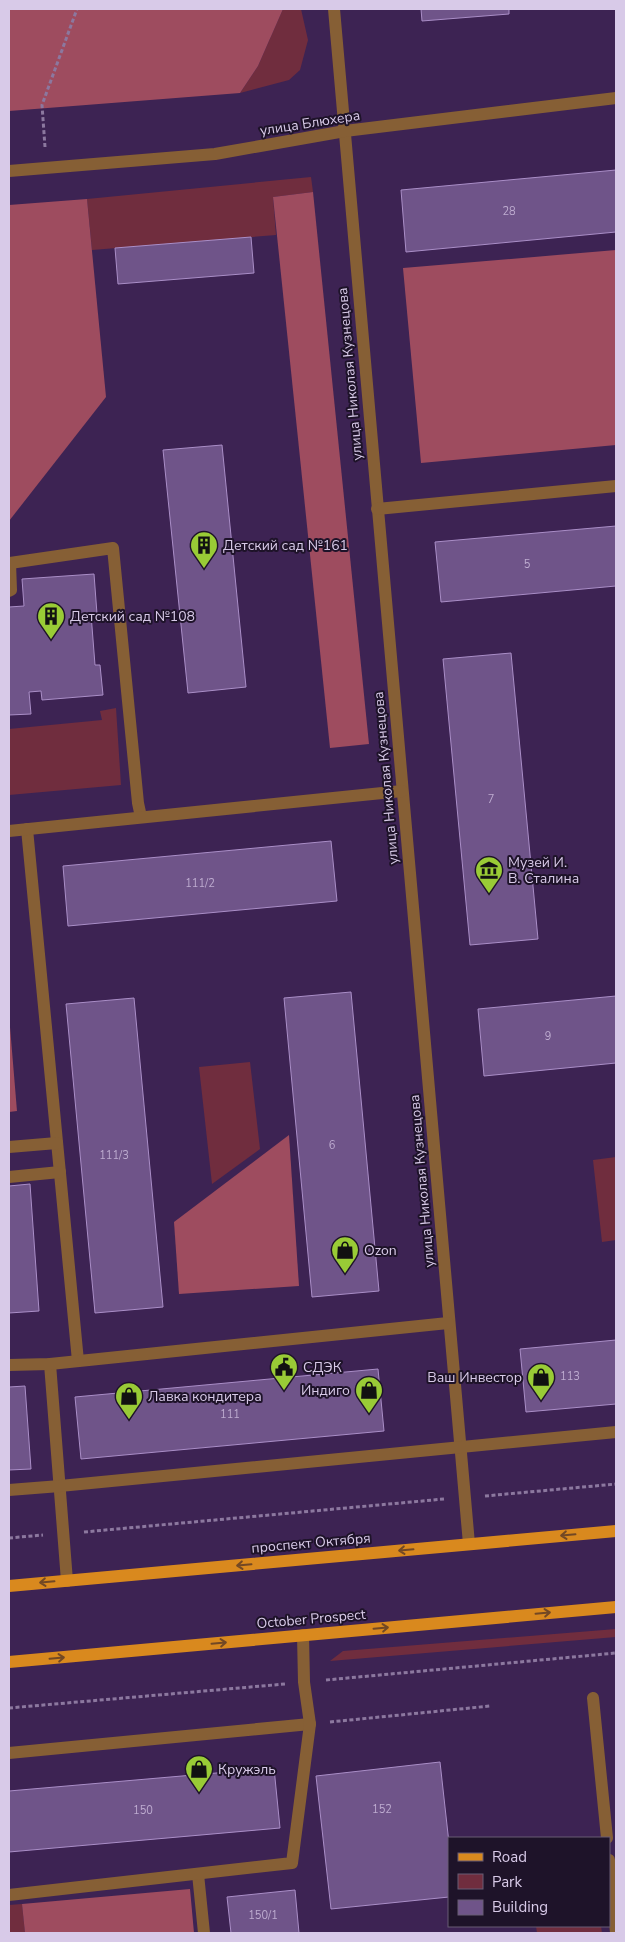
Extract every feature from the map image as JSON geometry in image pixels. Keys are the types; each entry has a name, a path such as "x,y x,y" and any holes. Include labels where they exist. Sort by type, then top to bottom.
{"main road":[{"name":"проспект Октября","path":"9,1586 616,1531"},
{"name":"October Prospect","path":"9,1662 616,1607"}],"street":[{"name":"улица Николая Кузнецова","path":"334,9 431,1104 448,1323 469,1544"},
{"name":"улица Блюхера","path":"9,171 215,154 345,131 616,98"},
{"path":"377,509 616,486"},
{"path":"9,591 11,590 10,563 113,548 141,818"},
{"path":"9,831 402,791"},
{"path":"27,830 78,1361"},
{"path":"9,1147 57,1143"},
{"path":"9,1178 60,1172"},
{"path":"9,1366 50,1364 448,1323"},
{"path":"50,1364 67,1580"},
{"path":"9,1490 616,1432"},
{"path":"9,1895 292,1862 310,1724 304,1682 303,1635"},
{"path":"592,1698 607,1837"},
{"path":"9,1754 310,1724"},
{"path":"610,1870 616,1933"},
{"path":"198,1874 204,1933"}],"path":[{"path":"47,168 42,105 77,9"},
{"path":"9,1538 616,1484"},
{"path":"310,1724 490,1706"}],"green space":[{"path":"283,9 301,9 308,40 300,70 289,80 240,93 258,66"},
{"path":"311,177 313,192 273,197 276,235 92,250 87,199"},
{"path":"116,708 121,785 9,795 9,729 102,720 100,711"},
{"path":"250,1062 260,1149 212,1184 199,1067"},
{"path":"616,1157 616,1240 602,1242 593,1160"},
{"path":"616,1629 616,1637 330,1661 343,1651"},
{"path":"22,1904 25,1933 9,1933 9,1905"},
{"path":"536,1927 601,1927 602,1933 537,1933"}],"shaded area":[{"path":"9,9 283,9 258,66 240,93 9,111"},
{"path":"313,192 369,744 330,748 273,197"},
{"path":"87,199 106,397 9,521 9,205"},
{"path":"616,250 616,445 421,463 403,268"},
{"path":"9,1015 17,1111 9,1112"},
{"path":"289,1135 299,1286 179,1294 174,1222"},
{"path":"190,1889 194,1933 25,1933 22,1904"}],"building":[{"path":"421,9 509,9 509,14 422,21"},
{"path":"616,170 616,232 406,252 401,190"},
{"path":"251,237 254,273 118,284 115,248"},
{"name":"Детский сад №161","path":"222,445 246,687 188,693 163,450"},
{"path":"616,526 616,586 441,602 435,542"},
{"name":"Детский сад №108","path":"94,574 97,614 91,614 95,665 100,665 103,695 42,700 41,691 29,692 31,714 9,715 9,607 24,606 22,579"},
{"path":"511,653 538,939 470,945 443,659"},
{"path":"331,841 337,901 68,926 63,866"},
{"path":"351,992 379,1291 312,1297 284,998"},
{"path":"616,996 616,1063 484,1076 478,1009"},
{"path":"134,998 163,1307 95,1313 66,1004"},
{"path":"30,1184 39,1311 9,1313 9,1186"},
{"path":"616,1340 616,1404 526,1412 520,1349"},
{"path":"378,1369 384,1431 81,1459 75,1397"},
{"path":"25,1386 31,1469 9,1470 9,1387"},
{"path":"440,1762 448,1837 448,1897 331,1909 316,1776"},
{"path":"274,1768 280,1828 9,1852 9,1791"},
{"path":"295,1890 299,1933 231,1933 227,1897"}],"place":[{"name":"Детский сад №161","path":"204,569"},
{"name":"Детский сад №108","path":"51,640"},
{"name":"Музей И. В. Сталина","path":"489,894"},
{"name":"Ozon","path":"345,1274"},
{"name":"СДЭК","path":"284,1391"},
{"name":"Ваш Инвестор","path":"541,1401"},
{"name":"Индиго","path":"369,1414"},
{"name":"Лавка кондитера","path":"129,1420"},
{"name":"Кружэль","path":"199,1793"}]}
